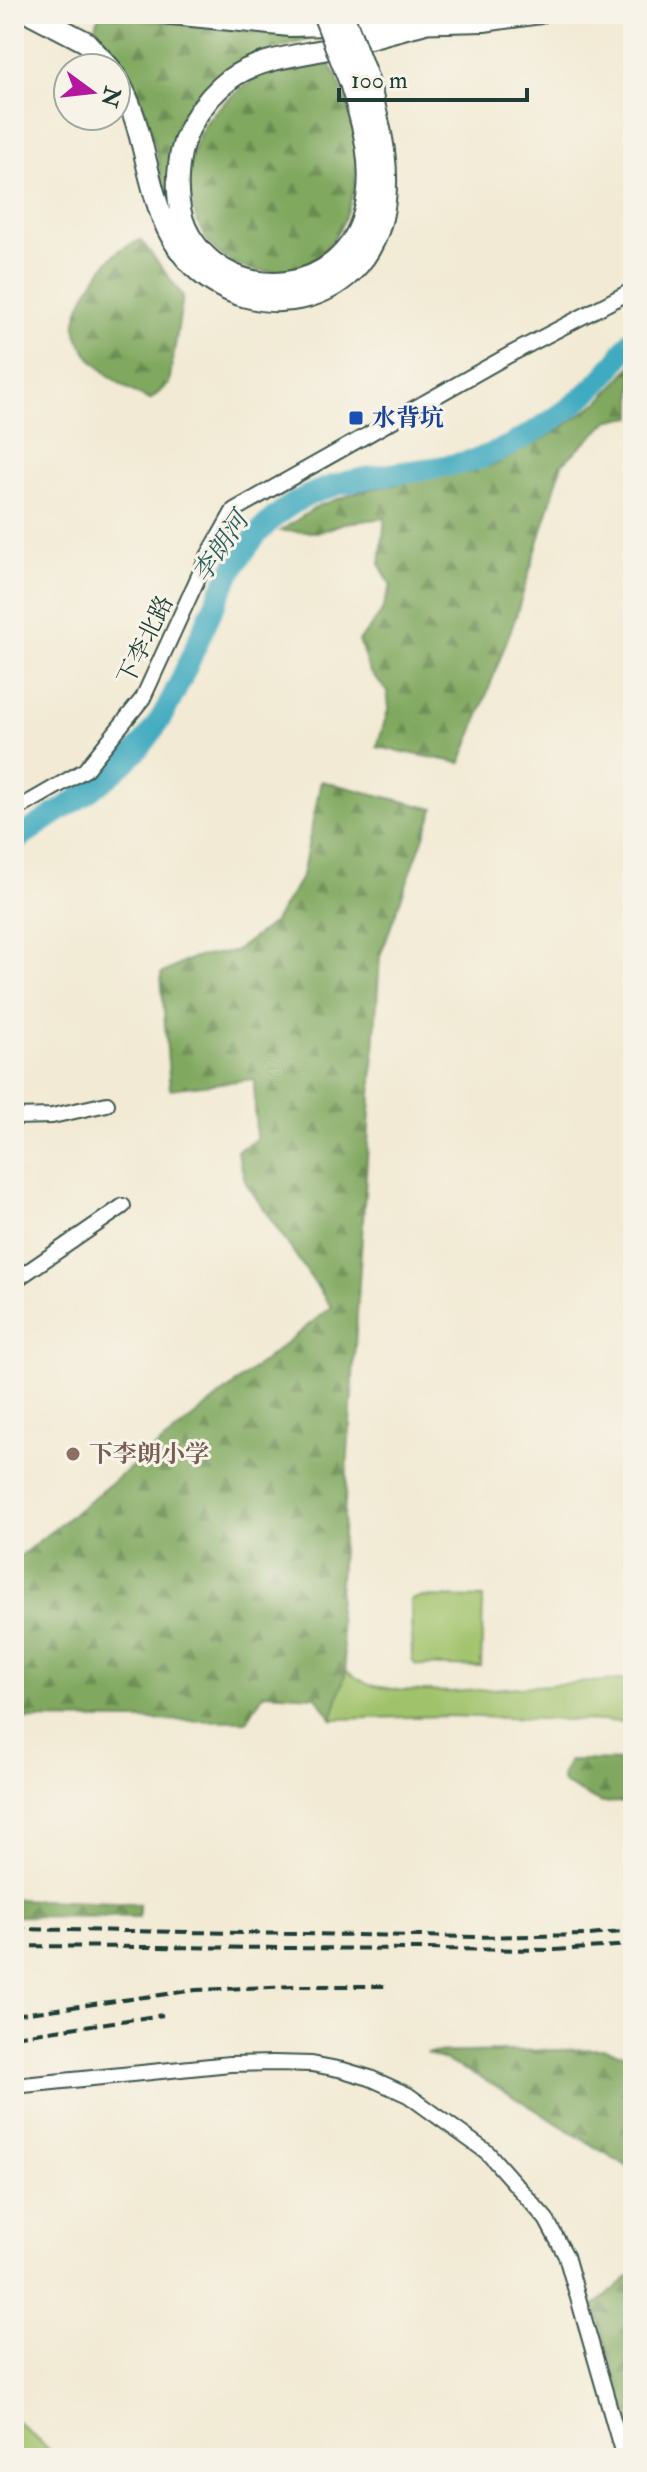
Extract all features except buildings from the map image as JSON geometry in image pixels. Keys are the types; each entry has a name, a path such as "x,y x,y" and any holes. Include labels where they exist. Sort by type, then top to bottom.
{"highway":[{"path":"32,14 86,42 95,52"},
{"path":"323,14 359,81 369,181 364,215 352,241 331,266 308,279 286,284 257,282 230,272 206,256 189,235 177,183 180,153 191,123 209,99 231,78 261,65 422,24"},
{"path":"132,114 156,200 179,251 196,269 223,290 258,300 288,302 315,295 343,281 363,259 377,235 383,215 387,162 359,81 343,14"}],"main road":[{"path":"162,14 290,27 484,22 540,14"}],"street":[{"name":"下李北路","path":"14,811 85,770 143,698 208,556 234,510 509,355 633,290"},
{"path":"14,1117 52,1116 107,1104"},
{"path":"14,1281 123,1206"},
{"path":"14,2086 230,2064 273,2063 312,2064 343,2070 408,2095 487,2152 546,2219 566,2256 624,2458"}],"green space":[{"path":"99,15 313,38 272,50 236,70 182,128 176,226 169,212 145,110 132,80 132,52 113,52 92,36"},
{"path":"330,63 347,104 356,144 355,184 341,226 324,251 291,270 254,270 232,262 214,249 201,230 193,208 190,184 192,159 199,135 222,105 268,71 287,64"},
{"path":"141,240 183,296 169,384 150,400 118,382 98,366 82,347 76,326 88,290 104,267 121,249"},
{"path":"633,364 633,417 610,420 562,464 516,616 461,763 377,747 389,707 387,691 369,671 359,641 381,613 391,586 380,565 385,518 344,523 320,532 280,531 318,506 361,491 495,465 559,430 601,400"},
{"path":"321,781 434,809 380,956 338,1610 346,1671 332,1719 316,1696 264,1693 247,1721 14,1719 14,1561 331,1307 246,1183 237,1151 256,1139 254,1079 170,1089 161,974 192,958 235,951 273,923 302,876"},
{"path":"420,1597 483,1598 481,1667 416,1665 412,1660 411,1600"},
{"path":"346,1671 369,1685 398,1690 451,1692 633,1679 633,1722 445,1716 332,1719"},
{"path":"569,1760 633,1761 633,1806 619,1802 601,1803 563,1783 561,1776"},
{"path":"14,1899 139,1904 139,1917 14,1916"},
{"path":"603,2049 633,2056 633,2169 506,2092 426,2053"},
{"path":"633,2273 633,2437 595,2306"},
{"path":"14,2419 58,2458 14,2458"}],"waterway":[{"path":"14,308 23,292"},
{"name":"李朗河","path":"14,842 89,792 140,747 169,703 224,584 259,532 281,512 301,499 346,482 443,467 502,449 542,427 578,400 607,373 633,339"}],"railway":[{"path":"14,1929 474,1937 633,1931"},
{"path":"14,1946 555,1950 633,1945"},
{"path":"14,2015 196,1990 385,1986"},
{"path":"14,2036 163,2015"}],"place":[{"name":"水背坑","path":"356,418"},
{"name":"下李朗小学","path":"73,1454"}]}
